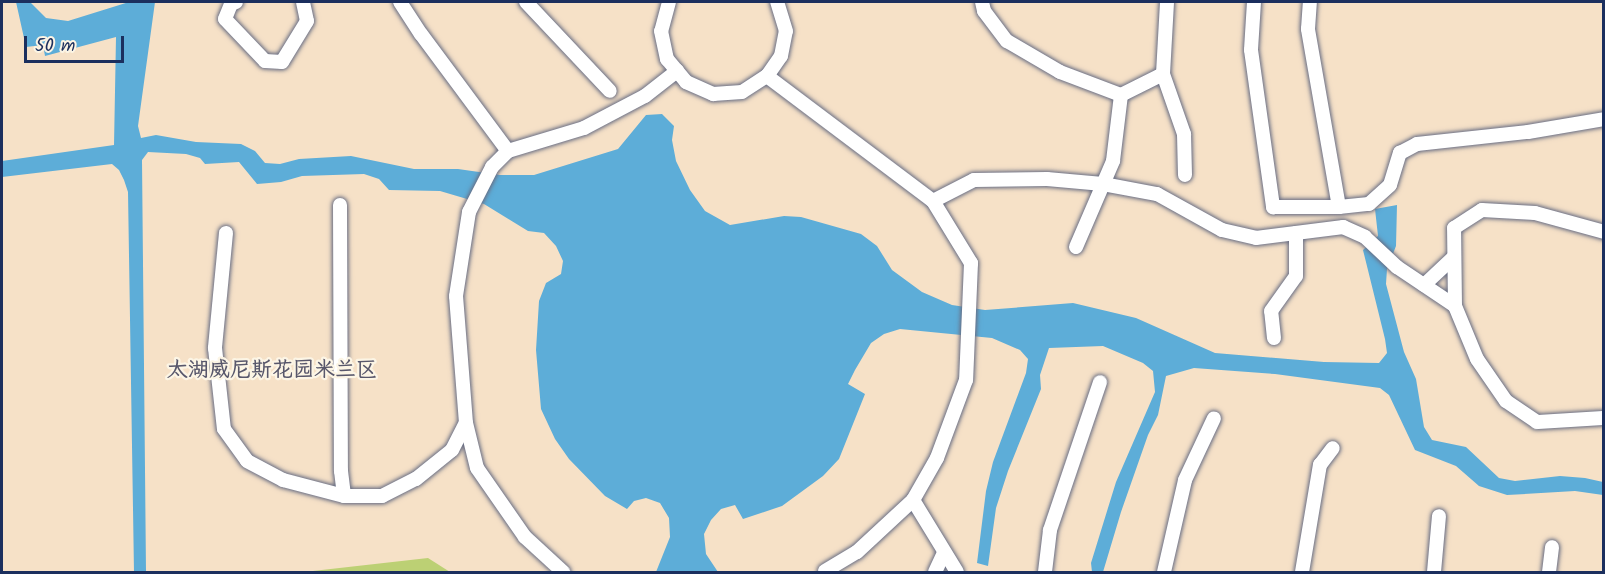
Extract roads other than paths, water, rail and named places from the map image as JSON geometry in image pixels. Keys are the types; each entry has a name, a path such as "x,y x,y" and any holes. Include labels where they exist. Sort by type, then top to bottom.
{"street":[{"path":"236,2 231,4 225,19 265,61 282,62 307,21 303,2"},
{"path":"400,2 508,151"},
{"path":"526,2 610,91"},
{"path":"668,2 661,31 667,60 686,82 713,94 742,92 767,76 782,56 786,31 777,2"},
{"path":"982,2 984,11 1007,41 1060,72 1121,95 1163,74"},
{"path":"1167,2 1163,74 1184,134 1185,175"},
{"path":"1254,2 1251,50 1273,207 1339,207 1370,204 1390,184 1400,153 1417,144 1528,132 1604,119"},
{"path":"1310,2 1308,29 1339,207"},
{"path":"562,573 525,537 477,468 466,423 456,296 469,212 492,167 508,151 584,128 645,96 677,71"},
{"path":"767,76 933,201 971,262 966,380 937,458 913,500 857,552 825,571"},
{"path":"1076,247 1113,161 1121,95"},
{"path":"933,201 974,180 1047,179 1103,184 1157,194 1222,230 1256,238 1343,227 1365,237 1397,267 1455,306"},
{"path":"340,204 341,471 344,496"},
{"path":"1604,232 1535,213 1482,210 1454,228 1453,258 1455,306 1477,359 1506,401 1537,422 1604,418"},
{"path":"226,233 215,348 224,429 247,461 283,480 344,496 382,496 416,479 452,450 466,423"},
{"path":"1274,338 1271,311 1296,276 1296,233"},
{"path":"1424,285 1453,258"},
{"path":"1045,573 1050,530 1100,382"},
{"path":"1164,573 1185,480 1214,418"},
{"path":"1302,573 1320,465 1333,448"},
{"path":"913,500 957,573"},
{"path":"1434,573 1439,516"},
{"path":"1549,573 1552,548"},
{"path":"935,573 944,553"}],"water":[{"path":"16,2 30,2 46,18 68,21 129,2 155,2 138,126 141,138 156,135 196,142 241,144 255,151 265,163 280,164 299,159 351,156 414,169 458,169 500,175 534,175 618,149 646,115 662,114 674,126 672,140 676,161 690,190 705,211 730,225 784,216 801,217 861,234 877,246 892,270 922,292 952,305 985,310 1073,303 1136,318 1215,353 1324,362 1379,363 1387,353 1363,250 1378,236 1375,209 1397,205 1396,246 1387,269 1386,284 1404,352 1416,379 1424,427 1432,440 1466,447 1499,478 1515,481 1560,476 1585,478 1603,482 1603,495 1575,491 1507,495 1479,486 1456,466 1415,450 1389,395 1380,388 1275,374 1194,368 1166,376 1158,415 1148,435 1121,512 1103,572 1092,572 1091,563 1116,482 1155,392 1153,371 1143,363 1103,346 1049,348 1040,375 1041,389 1008,471 996,508 988,566 977,563 986,491 993,462 1026,373 1028,359 1020,350 992,338 900,329 884,334 871,343 855,370 848,384 865,394 839,459 823,476 782,506 743,519 735,505 721,509 711,520 704,534 706,554 718,572 656,572 670,537 669,518 660,503 646,498 634,501 627,509 605,496 569,459 555,439 541,409 536,350 539,301 546,283 561,274 563,261 556,246 544,233 528,231 484,204 440,191 389,190 379,179 364,174 302,176 281,182 257,184 239,162 205,164 200,158 186,154 148,152 142,160 146,572 134,572 128,192 124,180 119,170 112,164 2,177 2,161 114,145 116,37 45,56 43,45 26,47"}],"district":[{"name":"太湖威尼斯花园米兰区","path":"272,371"}]}
